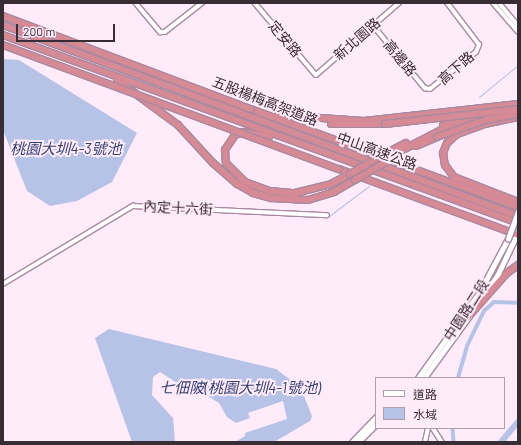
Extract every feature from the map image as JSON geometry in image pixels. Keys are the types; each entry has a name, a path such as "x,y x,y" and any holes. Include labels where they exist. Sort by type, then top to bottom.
{"highway":[{"name":"五股楊梅高架道路","path":"3,16 518,207"},
{"name":"中山高速公路","path":"3,25 518,216"},
{"name":"中山高速公路","path":"3,35 518,223"},
{"path":"3,45 518,235"},
{"path":"108,74 178,124 237,184 272,195 288,197 313,193 353,177 438,127 497,108"},
{"path":"177,90 278,115 324,123 385,124 518,111"},
{"path":"278,115 364,121 497,108 518,104"},
{"path":"304,146 243,132 235,135 225,150 226,163 245,182 282,194 308,191 353,177 422,139 463,122 518,111"},
{"path":"388,157 437,137 485,120 518,111"},
{"path":"463,122 518,117"},
{"path":"498,120 469,129 451,138 444,148 443,159 448,171 463,182 518,202"},
{"path":"467,318 507,274 518,265"}],"main road":[{"name":"中園路二段","path":"419,377 479,293 508,239 518,212"},
{"name":"中園路二段","path":"425,377 497,276 518,232"},
{"path":"352,442 375,418"},
{"path":"358,442 375,425"}],"street":[{"path":"136,3 160,32 165,32 202,3"},
{"name":"定安路","path":"255,3 316,75"},
{"name":"新北園路","path":"316,75 399,3"},
{"name":"高下路","path":"430,89 476,52 479,45 447,3"},
{"path":"494,3 518,32"},
{"path":"499,3 518,26"},
{"name":"高邊路","path":"373,25 425,88 430,89"},
{"name":"內定十六街","path":"3,284 133,206 327,215"},
{"path":"425,442 428,429"},
{"path":"434,429 442,442"}],"water":[{"name":"桃園大圳4-3號池","path":"3,59 19,60 137,133 112,182 77,201 50,206 27,191 3,130"},
{"name":"七佃陂(桃園大圳4-1號池)","path":"109,329 276,369 292,381 304,396 312,416 310,421 274,442 235,442 245,436 245,433 287,419 283,401 248,413 250,418 236,423 227,417 219,403 193,387 177,383 160,372 153,377 152,395 173,418 175,442 132,442 95,338"}],"waterway":[{"path":"479,97 518,65"},
{"path":"329,216 369,186"},
{"path":"249,213 325,217"},
{"path":"458,377 467,346 484,311 494,302 518,303"},
{"path":"501,442 518,422"},
{"path":"453,429 454,442"}]}
